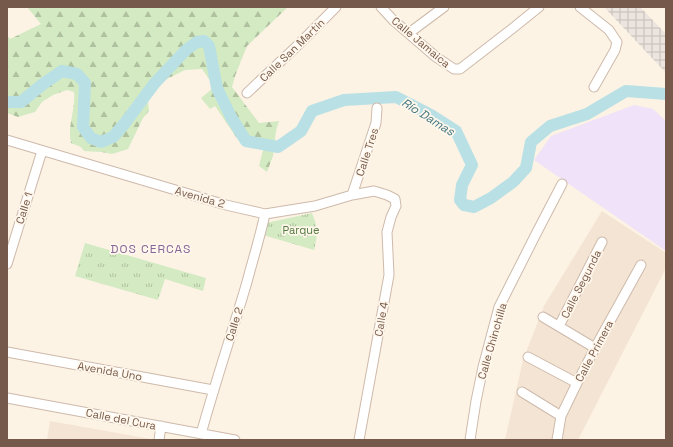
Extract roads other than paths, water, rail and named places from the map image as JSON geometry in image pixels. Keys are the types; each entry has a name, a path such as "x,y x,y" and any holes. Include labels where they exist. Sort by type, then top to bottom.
{"street":[{"name":"Calle San Martín","path":"247,93 298,46 336,7"},
{"name":"Calle Jamaica","path":"381,7 393,20 436,57 454,69 460,69 539,7"},
{"path":"409,33 444,7"},
{"path":"580,7 605,27 614,36 616,42 615,50 594,87"},
{"name":"Calle Tres","path":"352,195 376,122 377,108"},
{"name":"Avenida 2","path":"7,140 226,205 265,214 315,206 352,195 374,192 387,195 395,199"},
{"name":"Calle 1","path":"7,264 42,151"},
{"name":"Calle Chinchilla","path":"470,440 483,367 499,307 562,184"},
{"name":"Calle 4","path":"359,440 389,275 387,232 396,206 395,199"},
{"name":"Calle 2","path":"200,434 239,309 265,214"},
{"name":"Calle Segunda","path":"559,326 602,242"},
{"name":"Calle Primera","path":"557,440 562,416 594,348 641,265"},
{"path":"543,317 594,348"},
{"name":"Avenida Uno","path":"7,352 213,390"},
{"path":"528,357 577,384"},
{"path":"522,392 562,416"},
{"name":"Calle del Cura","path":"7,398 234,440"},
{"path":"159,440 161,426"}],"waterway":[{"name":"Río Damas","path":"7,102 21,102 62,71 77,74 85,83 83,127 91,138 101,142 113,137 154,84 186,50 197,42 204,41 209,46 217,88 231,117 246,141 278,147 301,131 312,111 344,100 396,97 431,115 456,131 472,165 462,185 460,200 464,205 474,207 491,198 513,182 526,168 531,142 550,126 587,114 626,91 666,94"}],"district":[{"name":"DOS CERCAS","path":"151,249"}],"park label":[{"name":"Parque","path":"301,230"}]}
